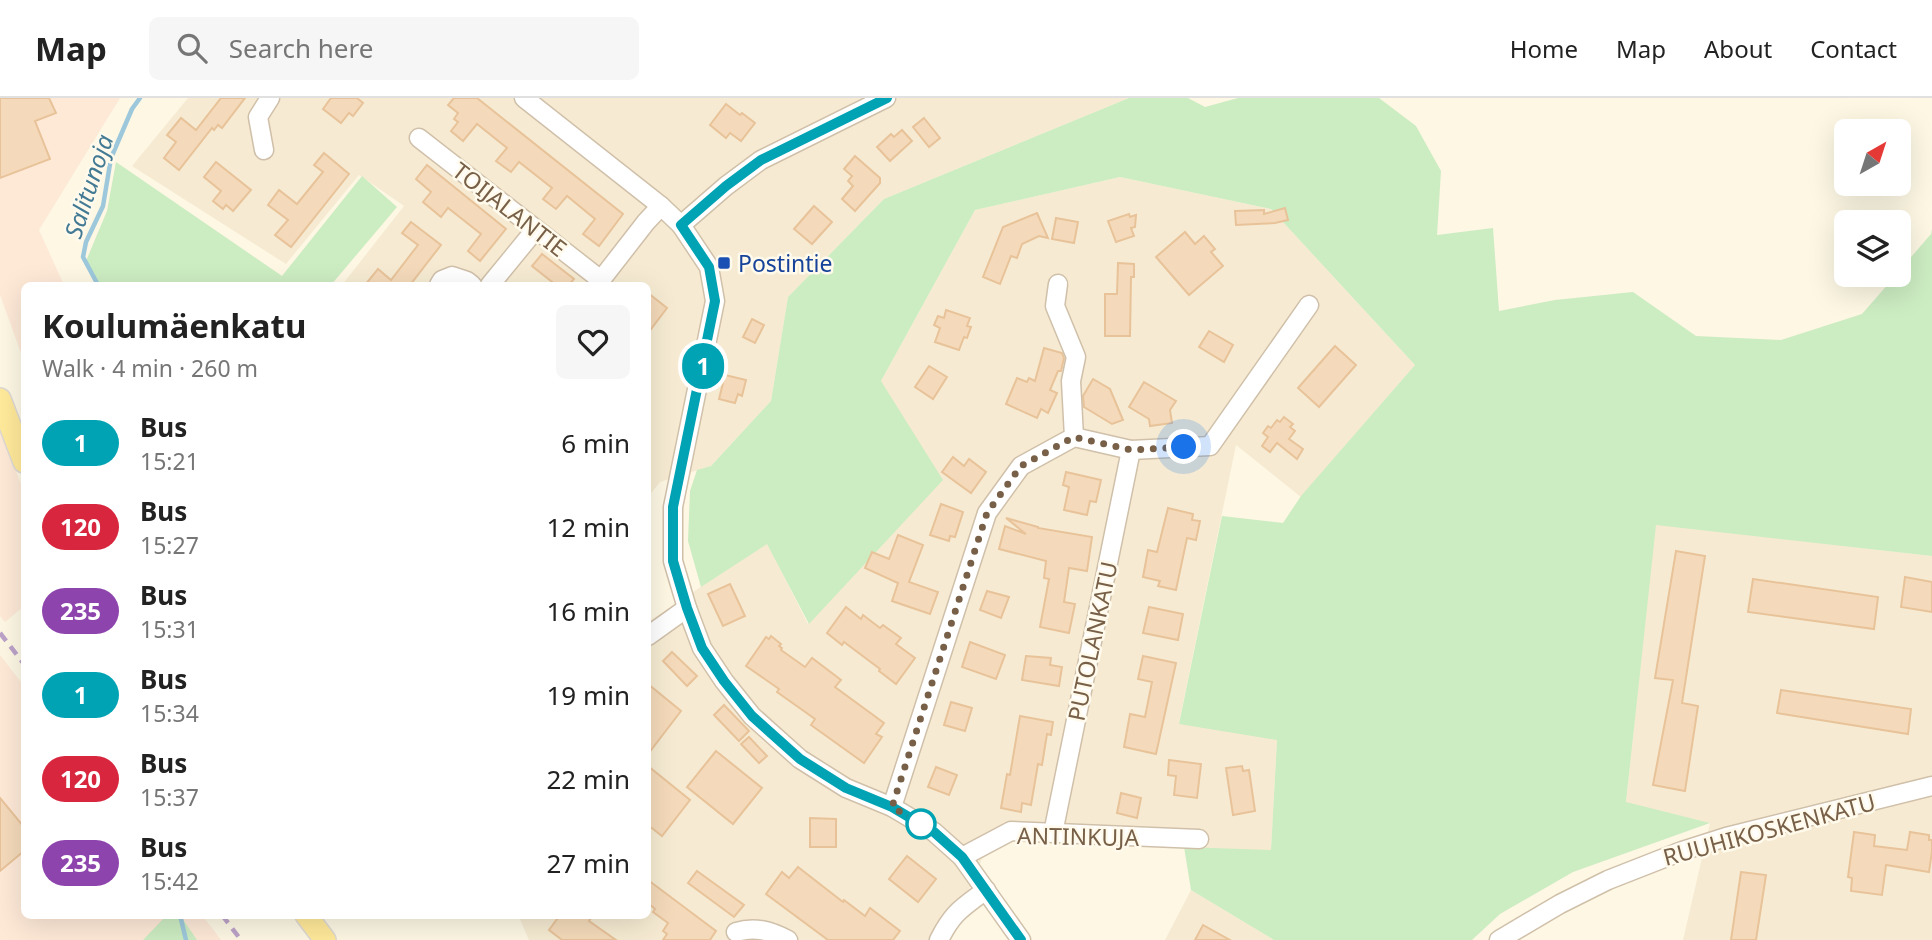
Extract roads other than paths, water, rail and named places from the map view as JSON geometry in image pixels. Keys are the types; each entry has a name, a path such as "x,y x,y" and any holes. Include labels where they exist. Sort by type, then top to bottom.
{"main road":[{"path":"0,398 21,454"},
{"path":"309,919 325,940"}],"street":[{"path":"264,150 258,117 270,98"},
{"path":"524,98 661,206 681,225 709,267 715,301 673,507 673,561 702,648 752,716 800,759 846,788 892,807 934,832 962,857 1021,940"},
{"path":"681,225 761,160 887,98"},
{"name":"TOIJALANTIE","path":"419,138 598,282"},
{"path":"600,282 661,206"},
{"path":"492,282 535,230"},
{"path":"441,282 452,276 468,282"},
{"path":"1058,285 1055,306 1076,357 1071,381 1074,437"},
{"path":"892,807 987,513 1021,466 1074,437 1131,450 1210,446 1309,305"},
{"name":"PUTOLANKATU","path":"1053,833 1131,450"},
{"path":"651,634 687,608"},
{"name":"RUUHIKOSKENKATU","path":"1499,940 1560,904 1608,880 1682,851 1726,837 1932,786"},
{"name":"ANTINKUJA","path":"962,857 1011,831 1199,839"},
{"path":"939,940 955,912 986,890"},
{"path":"736,932 762,929 788,940"}],"waterway":[{"name":"Salitunoja","path":"96,282 83,257 86,242 103,206 111,158 132,109 140,98"},
{"name":"Salitunoja","path":"181,919 186,940"}],"railway":[{"path":"0,633 21,660"},
{"path":"225,919 241,940"}],"place":[{"name":"Postintie","path":"724,263"}]}
